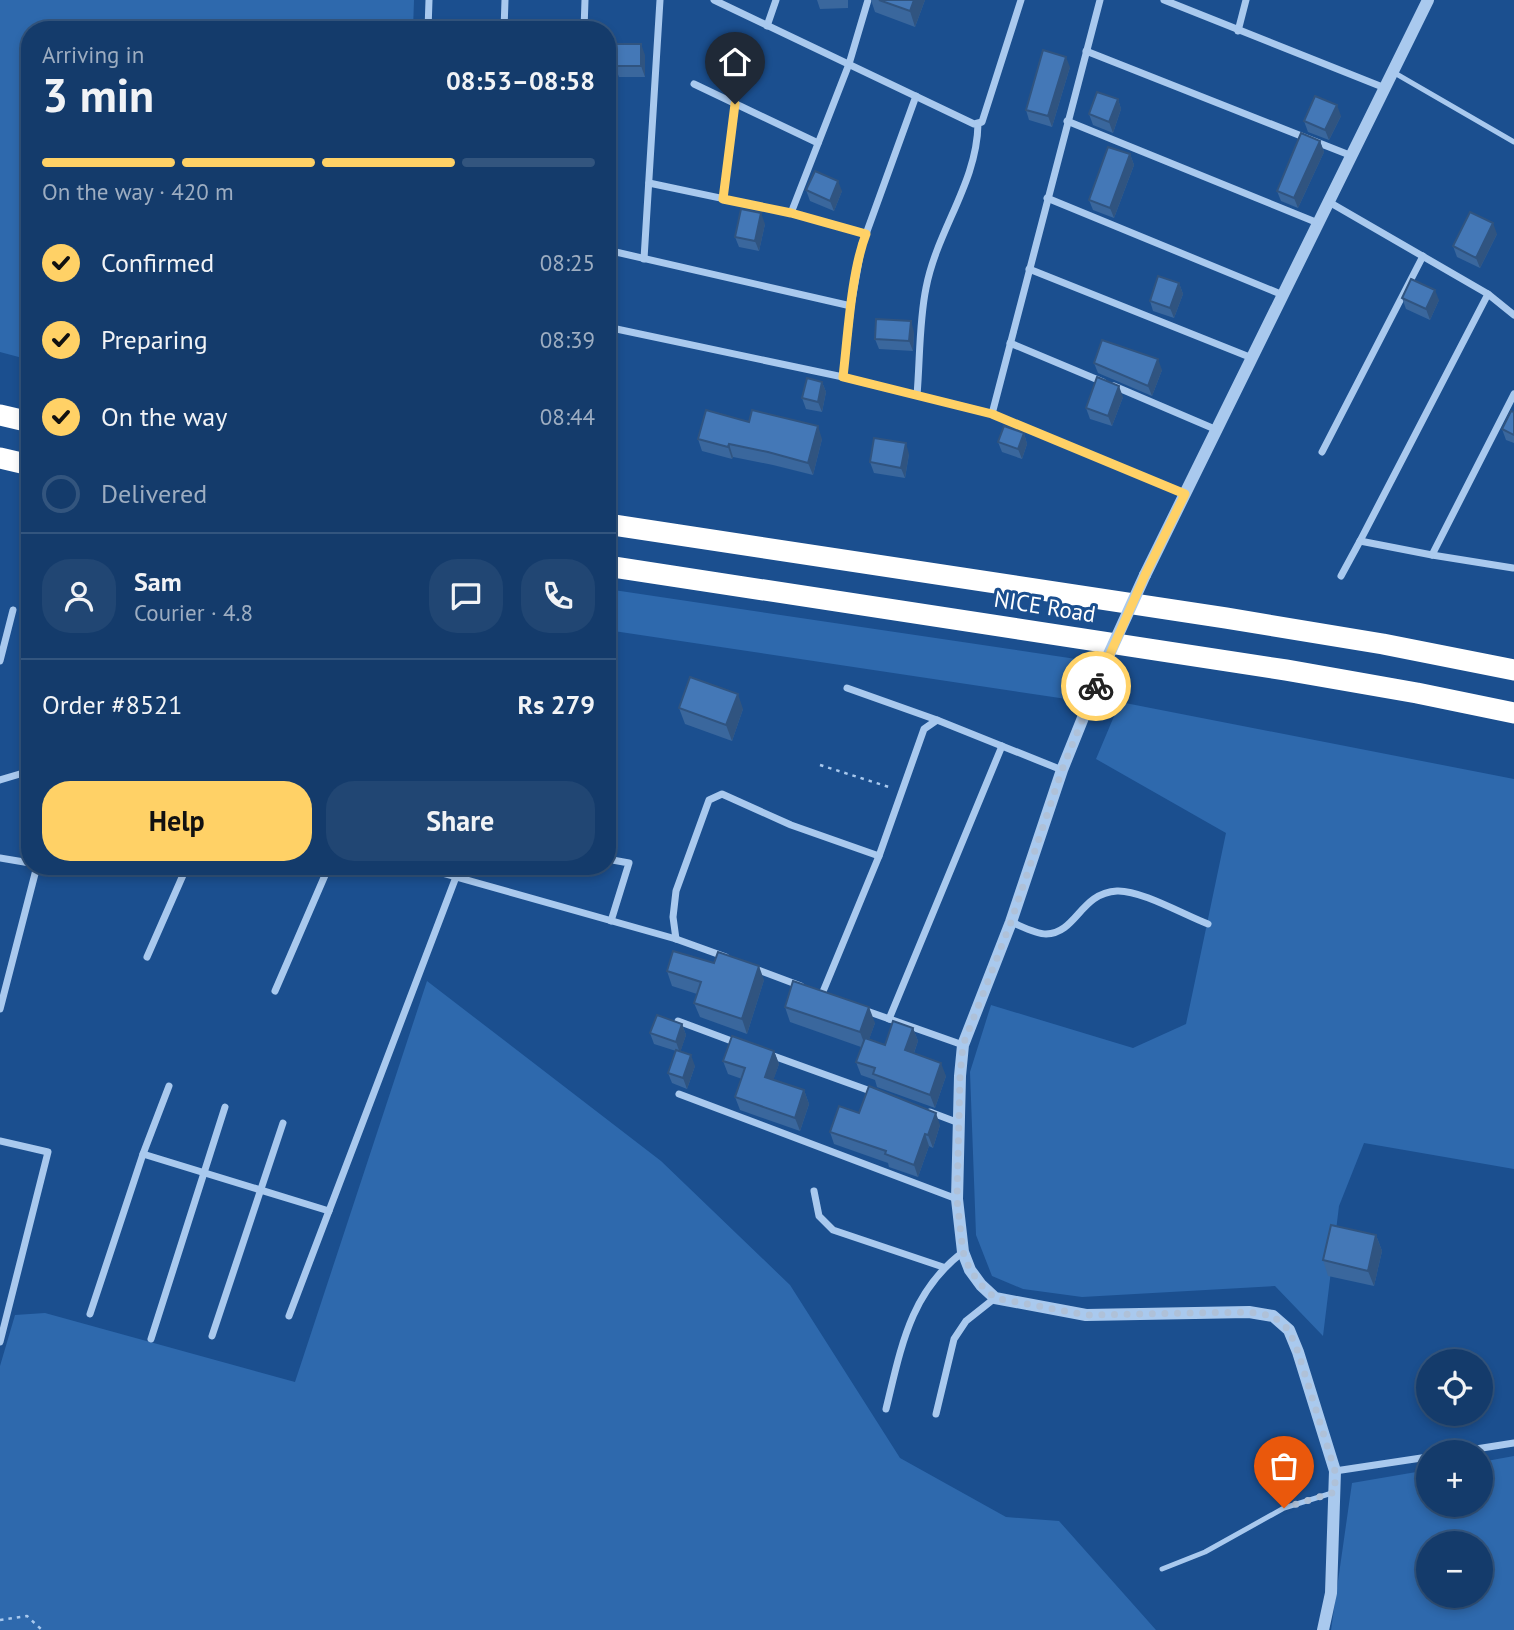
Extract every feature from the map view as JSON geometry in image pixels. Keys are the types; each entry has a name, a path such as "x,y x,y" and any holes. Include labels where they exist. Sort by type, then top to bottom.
{"highway":[{"path":"0,415 21,420"},
{"path":"0,458 21,463"},
{"name":"NICE Road","path":"616,525 1383,643 1514,670"},
{"name":"NICE Road","path":"616,567 1286,670 1514,713"}],"street":[{"path":"428,21 429,0"},
{"path":"504,21 505,0"},
{"path":"584,21 585,0"},
{"path":"644,259 660,0"},
{"path":"713,0 974,124 982,122 1021,0"},
{"path":"767,26 776,0"},
{"path":"791,213 849,64 868,0"},
{"path":"992,414 1100,0"},
{"path":"1162,0 1385,88"},
{"path":"1238,30 1246,0"},
{"path":"1322,1630 1331,1593 1335,1471 1289,1330 1273,1316 1249,1312 1086,1315 995,1298 970,1270 963,1252 957,1199 963,1045 1011,922 1062,770 1105,663 1145,575 1428,0"},
{"path":"1086,51 1352,156"},
{"path":"694,84 818,143"},
{"path":"843,377 851,306 862,244 916,96"},
{"path":"723,199 735,104"},
{"path":"1067,121 1318,223"},
{"path":"917,395 926,287 967,183 978,146 978,124"},
{"path":"649,183 791,213 866,234"},
{"path":"1047,198 1283,295"},
{"path":"1329,202 1488,294 1514,315"},
{"path":"616,252 851,306"},
{"path":"1322,452 1423,256"},
{"path":"1029,269 1252,358"},
{"path":"1341,576 1488,294"},
{"path":"616,329 843,377 992,414 1185,494"},
{"path":"1010,343 1217,430"},
{"path":"1432,555 1514,394"},
{"path":"1360,541 1514,567"},
{"path":"0,661 13,610"},
{"path":"847,688 1062,770"},
{"path":"822,994 878,856 924,729 936,720"},
{"path":"889,1019 1002,746"},
{"path":"0,780 21,774"},
{"path":"676,940 673,917 676,891 709,800 722,793 791,825 878,856"},
{"path":"0,858 21,862"},
{"path":"611,921 629,863 616,861"},
{"path":"0,1009 35,875"},
{"path":"147,957 183,875"},
{"path":"275,991 325,875"},
{"path":"449,875 676,940 737,962"},
{"path":"289,1316 456,877"},
{"path":"1011,922 1044,934 1057,932 1068,925 1089,901 1105,892 1120,891 1138,893 1208,924"},
{"path":"748,966 833,998"},
{"path":"855,1007 963,1045"},
{"path":"678,1021 742,1044"},
{"path":"754,1049 882,1095"},
{"path":"90,1314 143,1154 169,1086"},
{"path":"679,1094 957,1199"},
{"path":"151,1339 225,1107"},
{"path":"920,1109 959,1123"},
{"path":"212,1336 283,1123"},
{"path":"0,1141 48,1152 0,1342"},
{"path":"143,1154 329,1211"},
{"path":"814,1191 819,1216 834,1230 943,1267"},
{"path":"886,1409 906,1331 924,1291 943,1267 963,1252"},
{"path":"936,1414 954,1339 966,1321 995,1298"},
{"path":"1493,1446 1514,1443"},
{"path":"1335,1471 1416,1459"}],"lane":[{"path":"1392,72 1514,142"},
{"path":"1162,1569 1205,1552 1284,1508 1335,1492"}],"path":[{"path":"820,765 902,791"},
{"path":"0,1620 27,1616 42,1630"}],"shaded area":[{"path":"0,0 414,0 413,21 21,21 21,358 0,352"},
{"path":"616,590 1096,662 1080,701 616,631"},
{"path":"1120,702 1514,779 1514,1169 1364,1143 1339,1206 1323,1336 1275,1286 1082,1297 1023,1289 992,1276 976,1235 970,1072 991,1005 1133,1048 1186,1024 1226,833 1096,759"},
{"path":"427,981 661,1161 790,1285 900,1458 1006,1517 1059,1521 1156,1630 0,1630 0,1366 15,1315 45,1313 295,1382"},
{"path":"1514,1456 1514,1630 1331,1630 1352,1483 1416,1472 1416,1517 1493,1517 1493,1460"}],"building":[{"path":"879,0 914,0 910,11"},
{"path":"616,44 641,44 641,66 616,66"},
{"path":"1043,50 1066,57 1048,116 1026,110"},
{"path":"1097,92 1118,99 1109,122 1089,114"},
{"path":"1315,96 1337,105 1325,130 1304,121"},
{"path":"1301,133 1320,141 1294,198 1277,191"},
{"path":"1108,147 1130,154 1110,208 1089,200"},
{"path":"815,171 838,181 830,201 806,190"},
{"path":"741,209 761,213 755,241 735,237"},
{"path":"1470,212 1493,223 1476,258 1453,246"},
{"path":"1158,276 1179,283 1170,308 1150,301"},
{"path":"1411,279 1435,290 1426,309 1402,298"},
{"path":"876,319 911,321 909,341 875,339"},
{"path":"1102,340 1158,359 1148,386 1094,363"},
{"path":"1097,377 1119,386 1108,416 1086,408"},
{"path":"807,378 822,382 818,402 802,398"},
{"path":"706,410 749,422 752,410 818,426 808,463 768,452 729,444 728,447 698,439"},
{"path":"1511,411 1514,412 1514,435 1502,429"},
{"path":"1004,426 1024,433 1018,449 998,442"},
{"path":"874,438 906,443 901,468 870,462"},
{"path":"690,677 738,694 726,725 679,708"},
{"path":"673,951 714,963 718,952 759,966 742,1019 694,1003 701,982 667,971"},
{"path":"793,981 869,1007 860,1032 785,1007"},
{"path":"657,1015 682,1024 676,1042 650,1033"},
{"path":"893,1021 913,1028 905,1050 941,1063 930,1095 873,1074 875,1068 856,1062 865,1038 885,1045"},
{"path":"732,1036 774,1051 765,1077 804,1090 795,1118 735,1097 745,1068 723,1061"},
{"path":"676,1050 691,1055 683,1078 668,1073"},
{"path":"869,1086 936,1113 914,1165 885,1154 886,1151 830,1132 839,1106 859,1113"},
{"path":"1331,1225 1376,1235 1368,1271 1323,1260"}],"way so far":[{"path":"1096,686 1062,770 1011,922 963,1045 957,1203 963,1252 970,1270 995,1298 1086,1315 1249,1312 1273,1316 1289,1330 1298,1352 1335,1471 1335,1492 1284,1508"}],"route":[{"path":"735,104 723,199 791,213 866,234 851,306 843,377 992,414 1185,494 1145,575 1096,686"}]}
